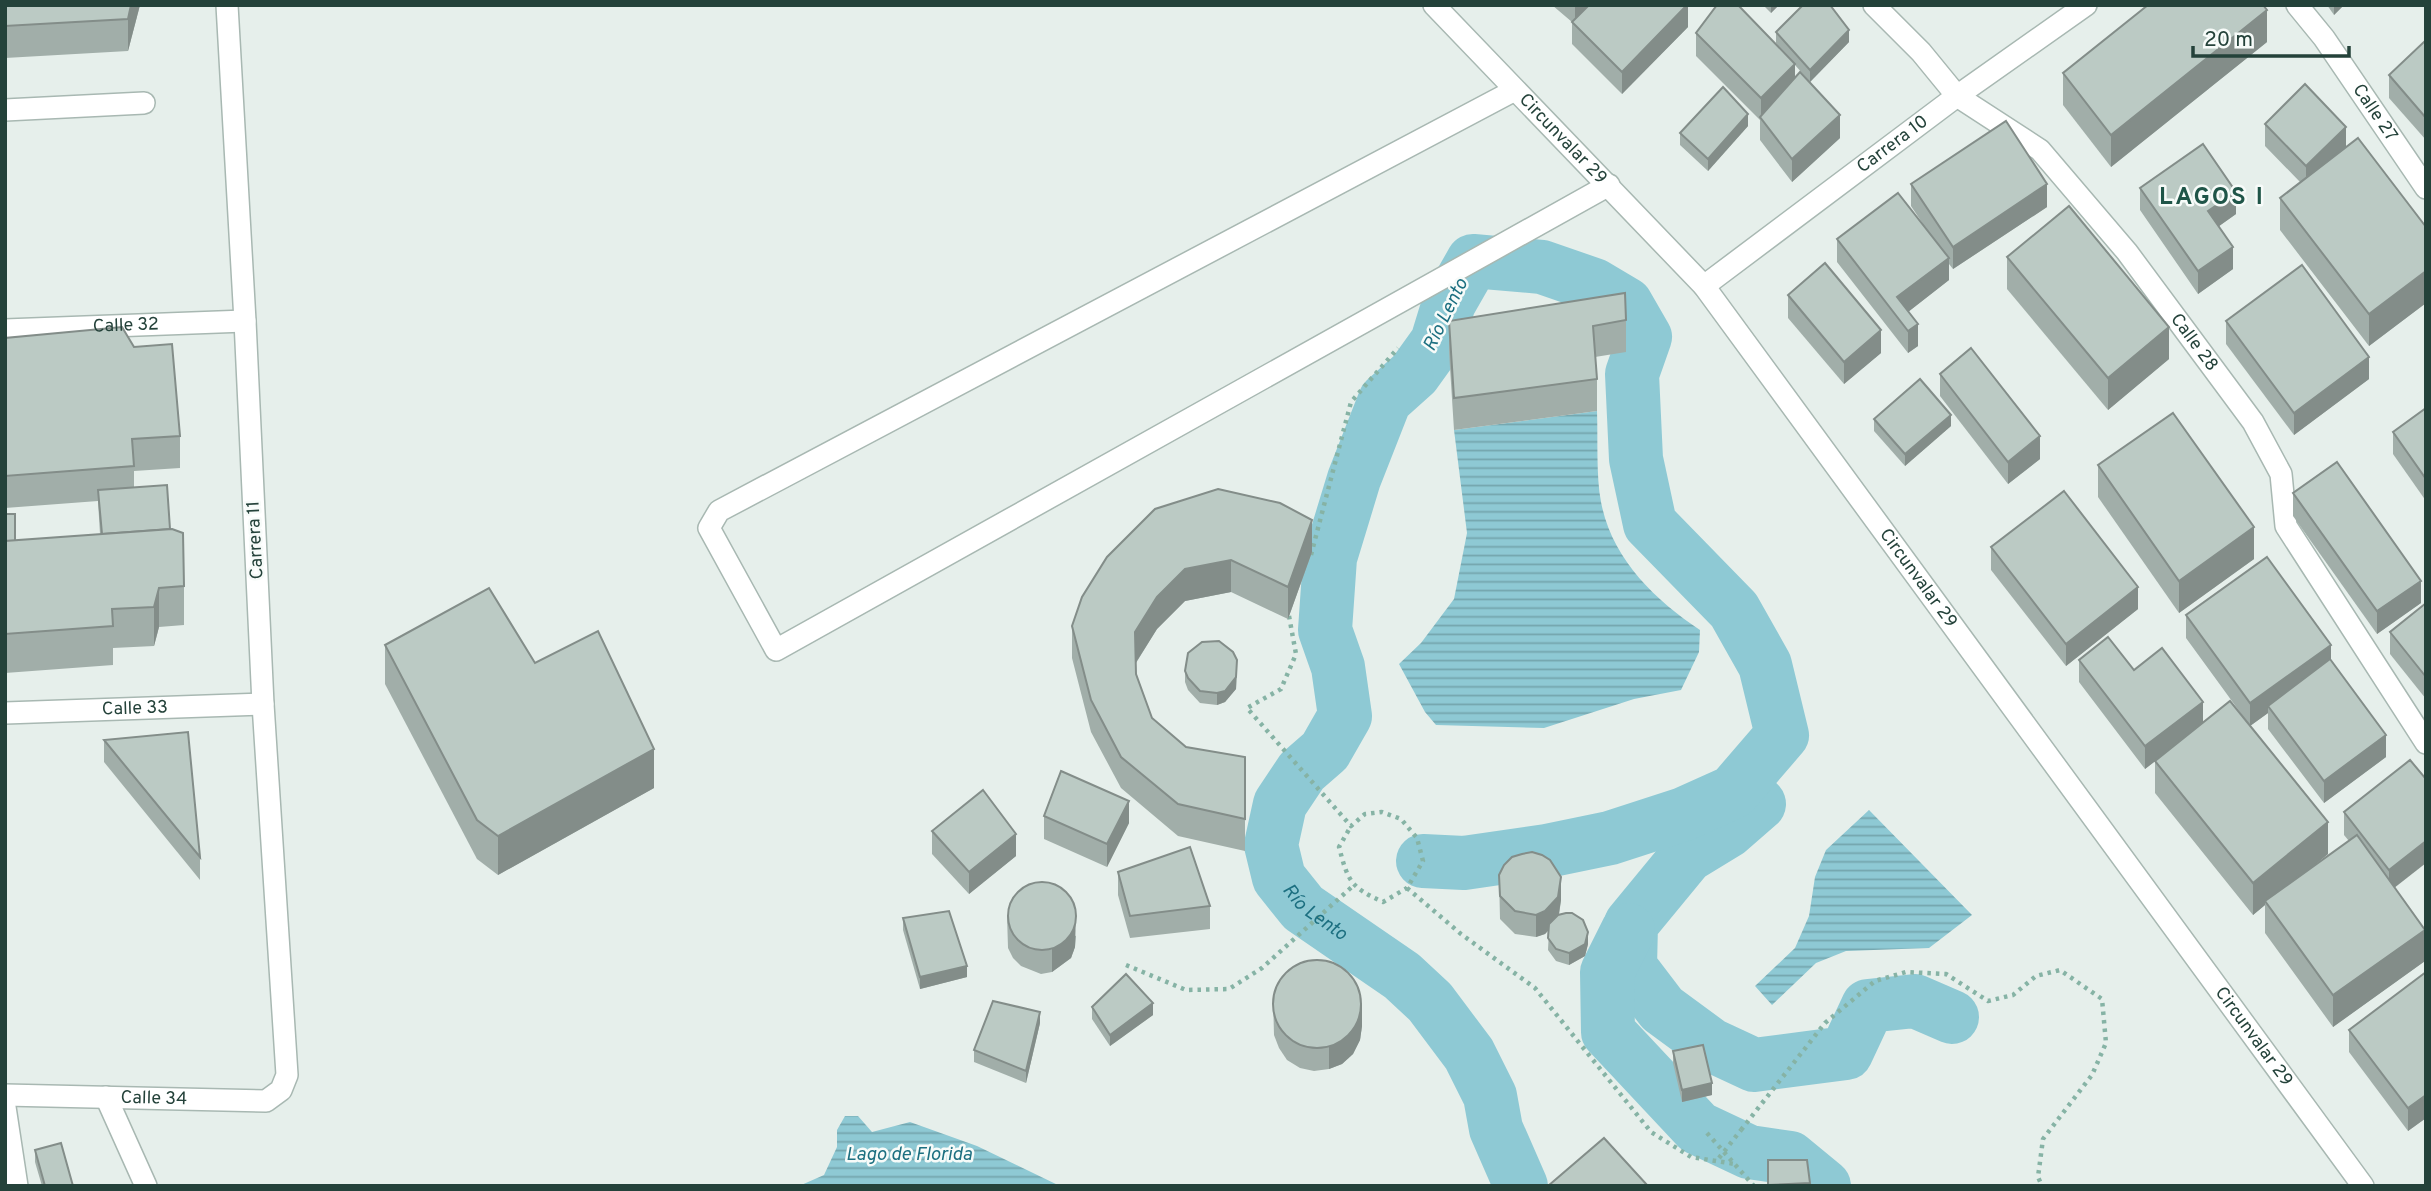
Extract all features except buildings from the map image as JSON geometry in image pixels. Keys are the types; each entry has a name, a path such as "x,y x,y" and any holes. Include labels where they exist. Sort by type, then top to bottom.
{"street":[{"name":"Carrera 11","path":"227,5 263,704 288,1075"},
{"name":"Circunvalar 29","path":"1434,5 1704,286 2363,1186"},
{"name":"Calle 28","path":"1874,5 1920,52 1957,96 2040,150 2127,252 2253,422 2281,474 2286,526 2426,743"},
{"name":"Carrera 10","path":"1704,286 1957,96 2086,5"},
{"name":"Calle 27","path":"2297,5 2324,38 2426,188"},
{"path":"1515,90 719,511 709,528 776,650 1608,186"},
{"path":"5,110 144,103"},
{"name":"Calle 32","path":"5,330 245,321"},
{"name":"Calle 33","path":"5,713 263,704"},
{"name":"Calle 34","path":"5,1095 266,1101 281,1090 288,1075"},
{"path":"106,1097 146,1186"},
{"path":"5,1107 17,1186"}],"path":[{"path":"1308,563 1351,402 1398,348 1419,291"},
{"path":"1292,607 1288,619 1296,654 1281,689 1247,708 1351,826"},
{"path":"1382,812 1401,819 1418,838 1423,861 1408,888 1383,902 1360,891 1354,884 1346,875 1339,847 1351,826 1365,814 1382,812"},
{"path":"1126,965 1186,990 1229,989 1262,968 1354,884"},
{"path":"1408,888 1461,934 1535,988 1651,1132 1691,1157 1735,1164"},
{"path":"1717,1161 1825,1023 1875,981 1906,972 1946,974 1988,1001 2013,995 2036,976 2060,970 2102,999 2106,1043 2092,1075 2043,1139 2038,1177 2042,1186"},
{"path":"1707,1133 1754,1186"}],"water":[{"path":"1597,411 1599,492 1615,542 1637,576 1651,591 1700,630 1699,652 1681,690 1634,699 1544,728 1436,725 1425,712 1399,664 1421,643 1454,599 1467,533 1454,430"},
{"path":"1869,810 1972,915 1929,948 1846,951 1816,963 1772,1005 1755,986 1795,948 1809,916 1815,877 1826,850"},
{"name":"Lago de Florida","path":"845,1116 858,1116 872,1132 910,1122 977,1146 1060,1186 799,1186 824,1175 837,1147 837,1130"}],"waterway":[{"name":"Río Lento","path":"1423,861 1464,863 1547,851 1610,838 1684,814 1733,792 1782,735 1765,665 1734,610 1650,524 1636,459 1632,374 1645,337 1626,304 1594,285 1542,267 1473,261 1449,303 1437,342 1414,374 1385,400 1354,479 1330,558 1325,630 1338,667 1345,716 1325,751 1302,771 1280,804 1271,845 1279,878 1303,908 1402,976 1430,1002 1469,1054 1490,1096 1496,1129 1521,1186"},
{"path":"1759,804 1728,831 1687,856 1631,924 1630,967 1662,1009 1711,1045 1754,1065 1846,1053 1868,1006 1915,1001 1952,1017"},
{"name":"Río Lento","path":"1628,930 1607,972 1608,1032 1698,1128 1749,1152 1790,1158 1824,1186"}],"district":[{"name":"LAGOS I","path":"2212,198"}]}
